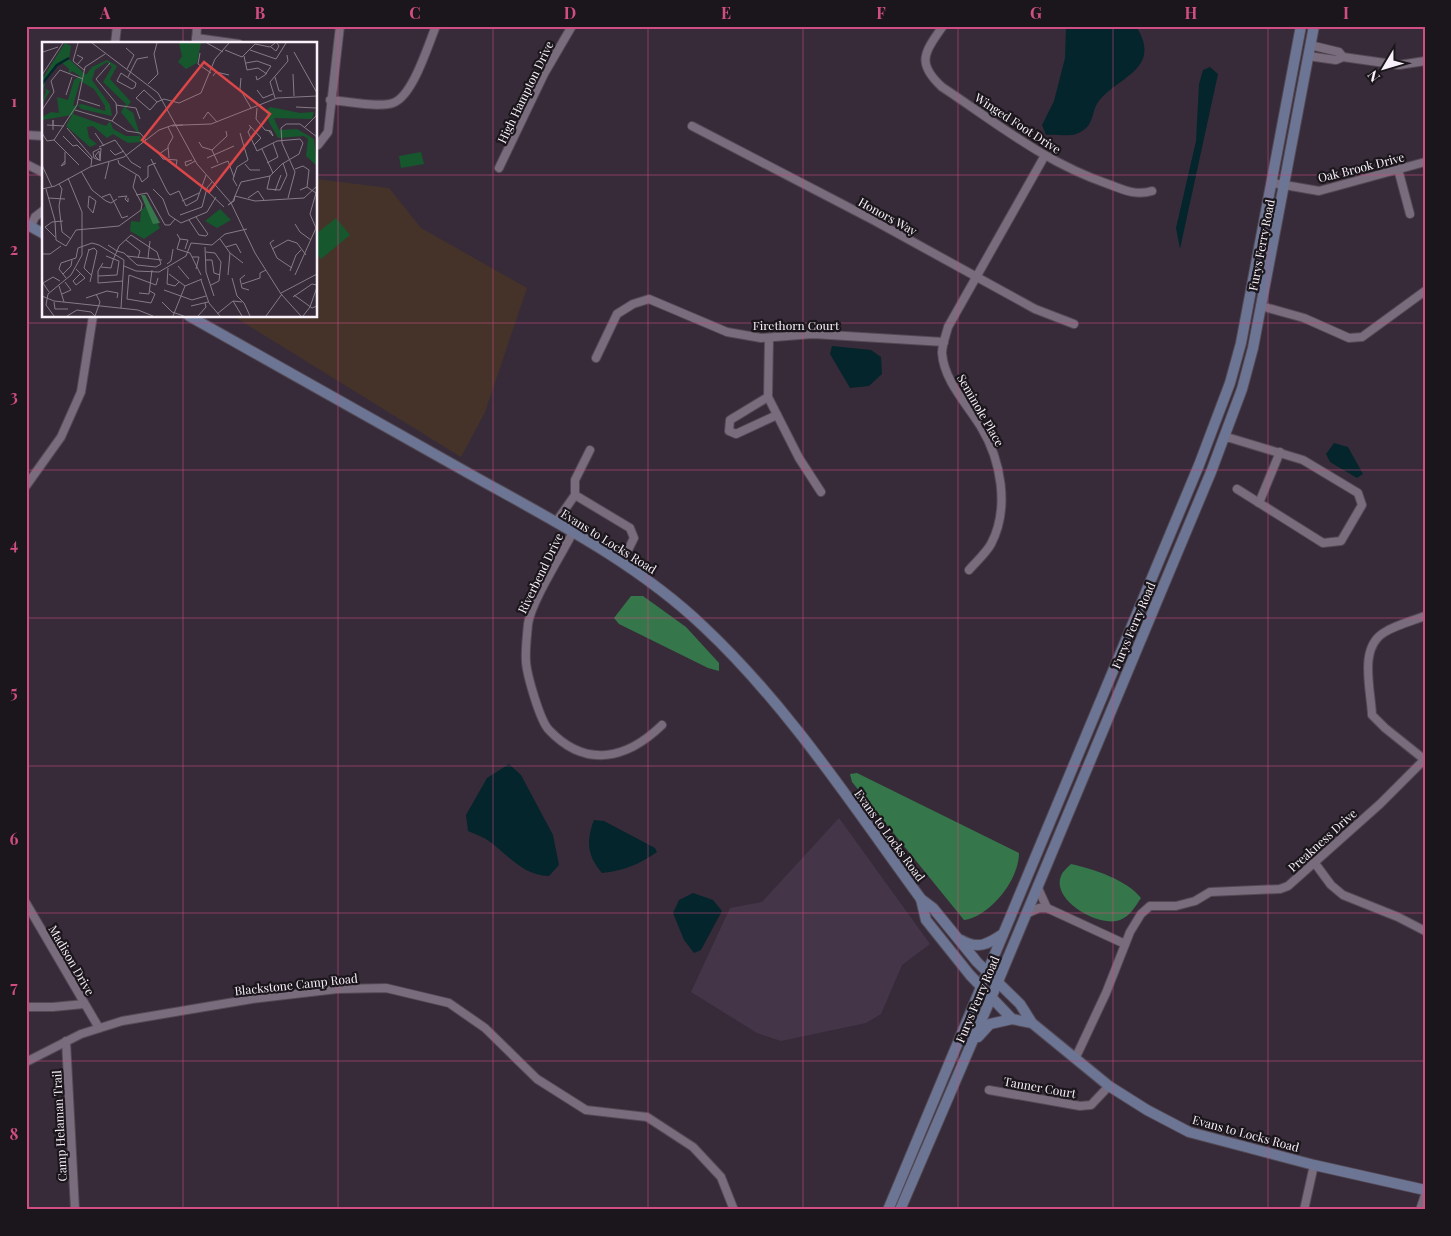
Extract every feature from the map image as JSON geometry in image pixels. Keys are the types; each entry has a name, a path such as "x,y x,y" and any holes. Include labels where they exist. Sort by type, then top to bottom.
{"main road":[{"name":"Furys Ferry Road","path":"888,1210 1199,465 1230,383 1243,335 1301,26"},
{"name":"Furys Ferry Road","path":"900,1210 998,983 1224,438 1242,389 1285,185 1314,26"},
{"path":"28,225 42,233"},
{"name":"Evans to Locks Road","path":"193,318 556,522 651,581 704,626 754,678 788,718 921,899 933,908 987,972 1020,1004 1032,1023 1109,1086 1189,1132 1425,1190"},
{"name":"Evans to Locks Road","path":"921,899 926,920 981,986 1012,1018 1032,1023"},
{"path":"956,937 967,944 979,946 987,944 1003,934"},
{"path":"971,1046 990,1024 1012,1018"}],"street":[{"path":"115,42 117,26"},
{"path":"197,26 196,41 216,42"},
{"path":"318,145 328,132 330,100 340,26"},
{"path":"330,100 382,104 394,103 405,94 413,80 436,26"},
{"name":"High Hampton Drive","path":"499,168 544,74 572,26"},
{"name":"Winged Foot Drive","path":"943,26 927,48 924,64 929,75 942,87 1044,157 1091,178 1139,195 1152,191"},
{"path":"1310,45 1338,52 1343,58"},
{"path":"1308,56 1399,65 1425,61"},
{"name":"Honors Way","path":"692,126 875,221 1035,309 1074,324"},
{"path":"26,135 42,136"},
{"name":"Seminole Place","path":"969,570 991,544 1002,511 1000,483 994,452 947,374 942,352 948,327 1044,157"},
{"name":"Oak Brook Drive","path":"1273,183 1319,191 1425,162"},
{"path":"26,164 42,172"},
{"path":"1398,169 1410,214"},
{"path":"28,225 42,212"},
{"path":"1261,306 1304,318 1349,338 1362,337 1425,291"},
{"name":"Firethorn Court","path":"596,358 617,314 633,304 649,300 727,332 769,338 813,334 944,342"},
{"path":"26,486 61,436 81,392 93,318"},
{"path":"769,338 768,398 799,458 821,492"},
{"path":"768,398 730,420 729,431 736,434 777,415"},
{"path":"1224,438 1280,452 1303,460 1358,493 1362,505 1361,510 1341,541 1324,543 1237,489"},
{"path":"556,522 575,495 576,480 590,450"},
{"path":"1259,503 1280,452"},
{"path":"575,495 630,528 634,538 622,562"},
{"name":"Riverbend Drive","path":"573,532 543,588 528,622 526,662 535,698 547,729 568,746 592,755 610,756 627,751 646,740 662,726"},
{"path":"1424,760 1372,715 1368,662 1369,651 1375,639 1385,631 1425,616"},
{"name":"Preakness Drive","path":"1075,1059 1106,993 1125,944 1141,914 1150,906 1176,906 1195,900 1210,892 1280,889 1288,886 1380,804 1424,760"},
{"path":"1314,862 1343,895 1398,917 1425,931"},
{"path":"1037,886 1047,908"},
{"name":"Madison Drive","path":"26,903 99,1028"},
{"path":"1026,914 1039,908 1047,908 1125,944"},
{"name":"Blackstone Camp Road","path":"26,1062 66,1041 99,1028 155,1015 337,989 386,988 449,1003 486,1028 537,1079 586,1110 647,1117 693,1147 721,1177 734,1210"},
{"path":"26,1007 84,1004"},
{"name":"Camp Helaman Trail","path":"66,1041 75,1210"},
{"name":"Tanner Court","path":"989,1090 1080,1106 1091,1105 1109,1086"},
{"path":"1304,1210 1314,1164"},
{"path":"1420,1210 1425,1195"}],"shaded area":[{"path":"1066,26 1136,26 1143,41 1144,52 1141,62 1135,70 1107,92 1099,101 1087,127 1073,135 1046,135 1042,125 1054,101 1065,58"},
{"path":"1210,67 1218,74 1180,249 1176,228 1196,141 1199,84 1203,70"},
{"path":"318,179 389,188 421,228 527,288 485,412 461,457 236,318 318,318"},
{"path":"832,346 871,350 881,357 882,374 869,386 850,388 830,354"},
{"path":"1334,443 1348,447 1363,474 1357,478 1330,462 1326,454"},
{"path":"509,764 521,775 553,835 559,865 549,876 539,875 523,868 486,839 468,831 466,815 487,778"},
{"path":"839,818 930,944 902,965 881,1014 866,1023 781,1041 757,1033 691,992 730,908 762,902"},
{"path":"594,820 604,821 655,848 657,852 631,866 617,871 602,873 593,860 589,848"},
{"path":"693,893 713,900 722,911 701,950 694,953 684,940 673,913 679,900"}],"green space":[{"path":"421,152 424,164 401,168 399,156"},
{"path":"336,218 350,235 321,259 318,255 318,232"},
{"path":"631,596 643,596 686,627 719,663 719,671 708,668 619,624 614,618"},
{"path":"857,773 1019,853 1014,874 993,904 984,912 964,920 852,782 850,774"},
{"path":"1071,864 1100,872 1119,881 1141,898 1129,914 1120,920 1101,920 1089,916 1070,903 1063,894 1060,885 1062,874"}]}
